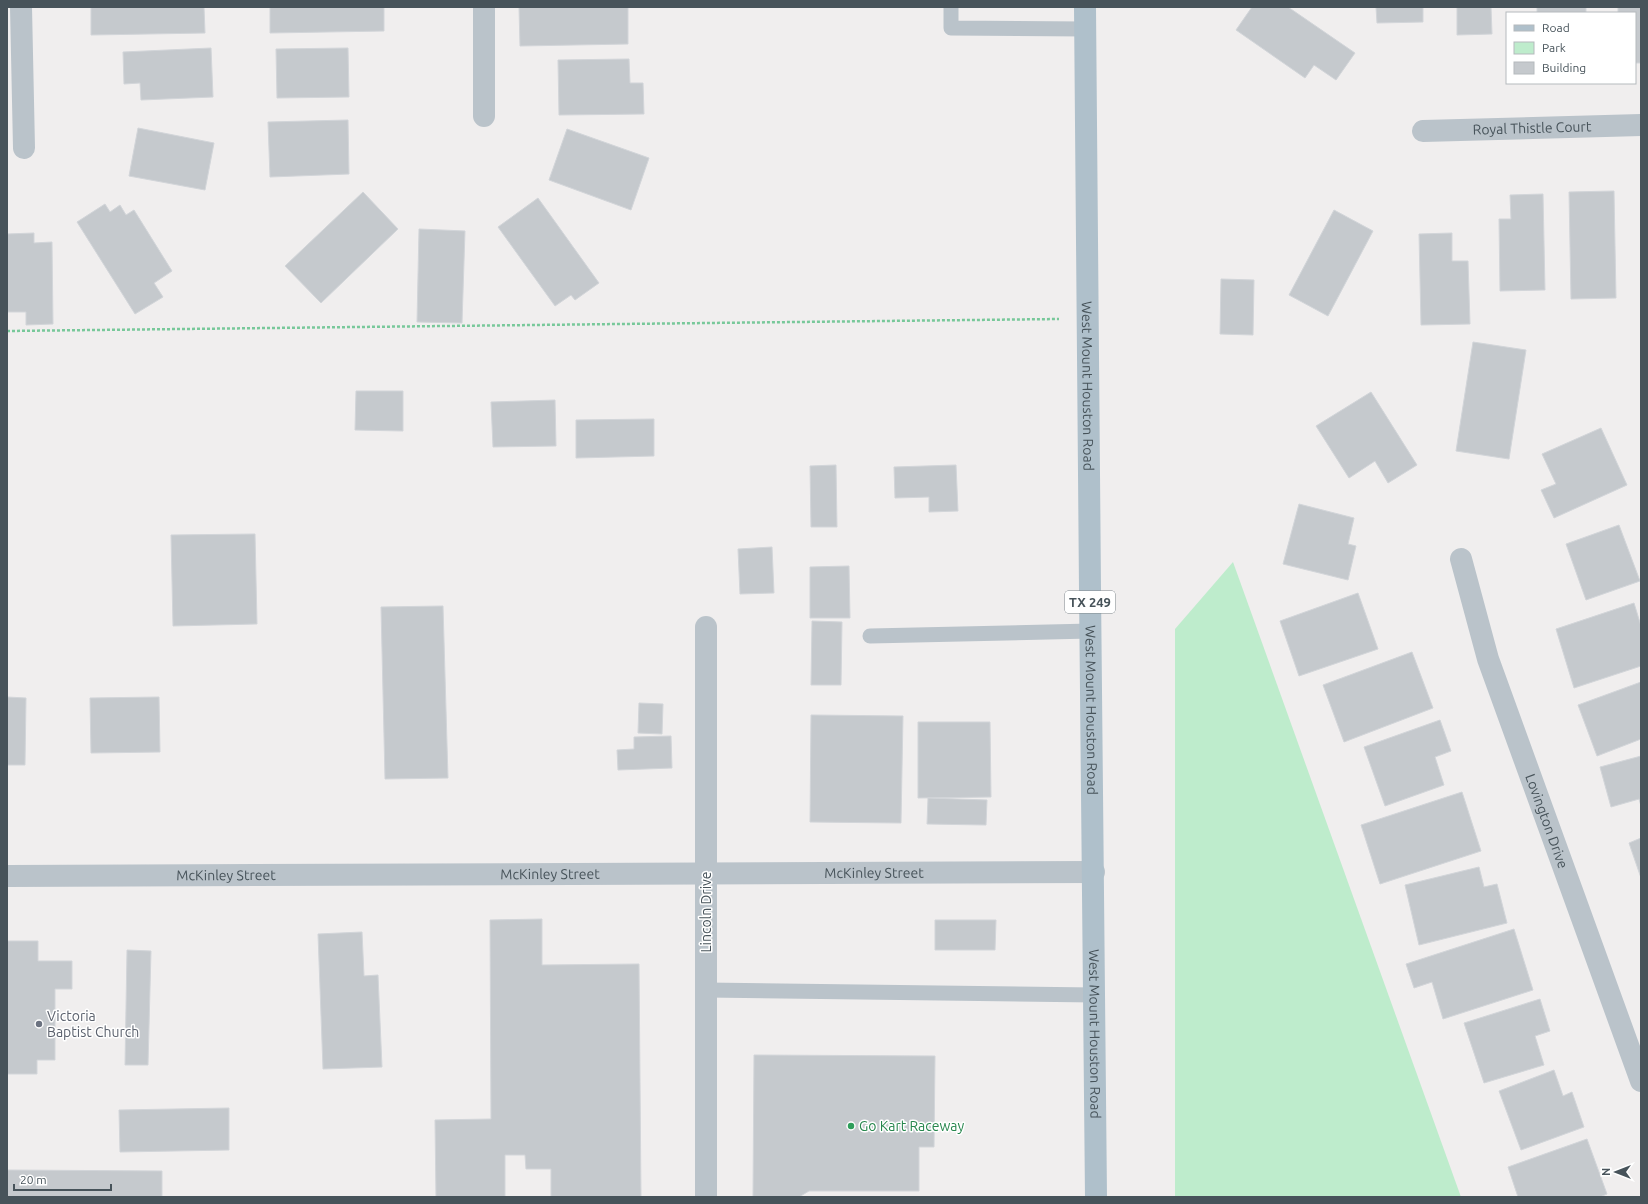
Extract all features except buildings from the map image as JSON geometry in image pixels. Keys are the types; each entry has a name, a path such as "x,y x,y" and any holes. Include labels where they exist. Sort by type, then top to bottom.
{"main road":[{"name":"West Mount Houston Road","path":"1085,7 1086,319 1094,872 1096,1197"}],"street":[{"path":"21,7 24,148"},
{"path":"484,7 484,116"},
{"name":"Royal Thistle Court","path":"1423,131 1641,125"},
{"name":"Lovington Drive","path":"1460,559 1488,659 1641,1081"},
{"name":"Lincoln Drive","path":"706,627 706,1197"},
{"name":"McKinley Street","path":"7,876 1094,872"}],"lane":[{"path":"951,7 951,28 1085,29"},
{"path":"870,636 1091,632"},
{"path":"706,990 1095,995"}],"path":[{"path":"7,331 1086,319"}],"green space":[{"path":"1233,562 1461,1197 1175,1197 1175,629"}],"place":[{"name":"Victoria Baptist Church","path":"39,1024"},
{"name":"Go Kart Raceway","path":"851,1126"}]}
